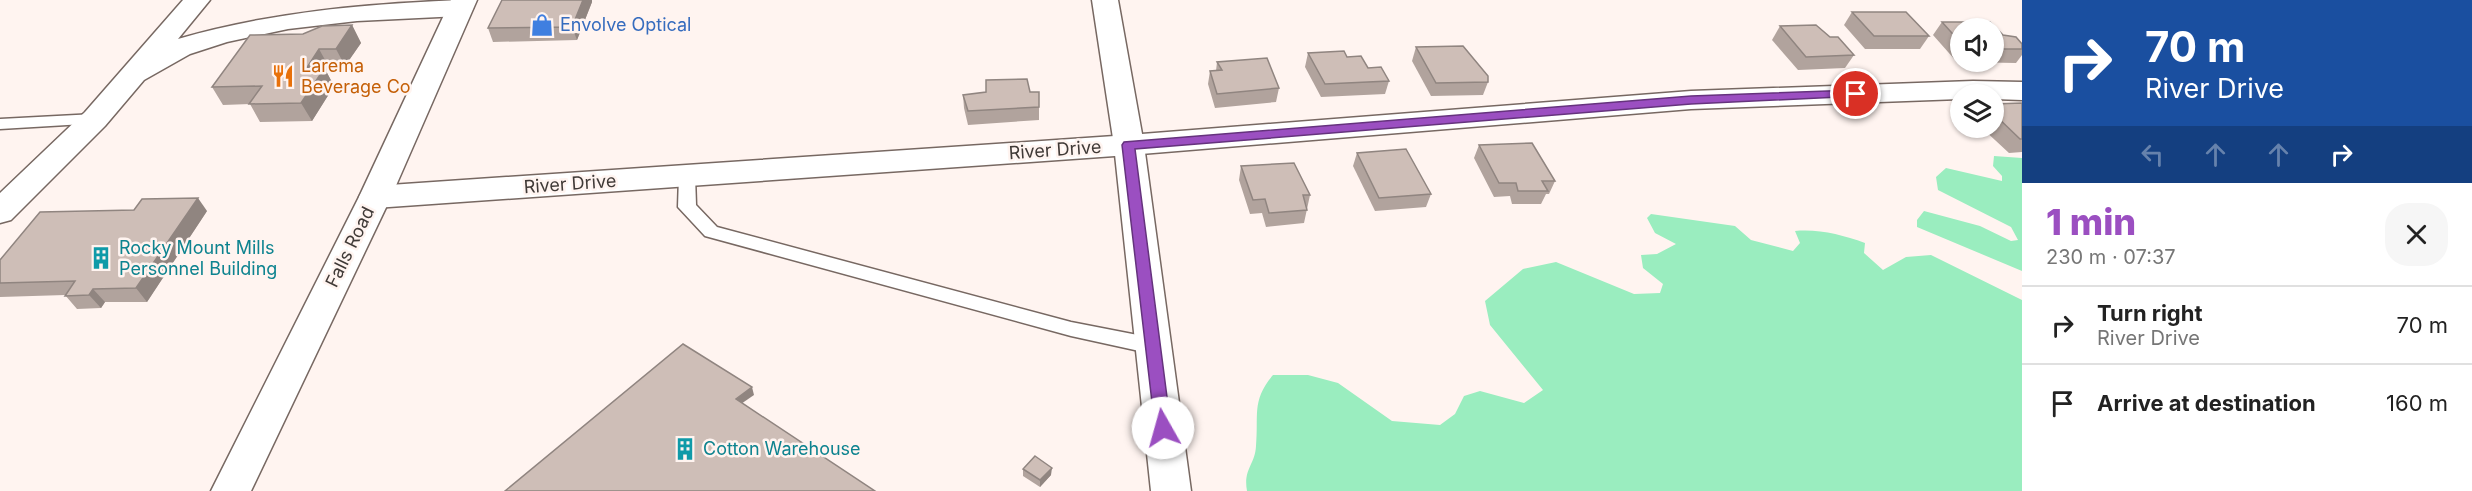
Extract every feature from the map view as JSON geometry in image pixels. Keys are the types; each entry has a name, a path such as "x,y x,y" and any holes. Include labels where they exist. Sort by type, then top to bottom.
{"street":[{"path":"5,203 95,119 198,0"},
{"path":"1105,0 1129,145 1170,491"},
{"path":"134,74 184,46 238,32 366,12 462,4"},
{"name":"Falls Road","path":"231,491 375,197 462,4"},
{"name":"River Drive","path":"375,197 1129,145 1691,100 1973,90 2022,91"}],"lane":[{"path":"0,124 95,119"},
{"path":"687,176 687,207 711,232 1071,329 1153,346"}],"green space":[{"path":"1994,156 2022,158 2022,271 1917,227 1917,220 1924,211 1980,226 2011,241 2018,240 2011,227 1938,190 1936,177 1946,168 2002,181 2002,176 1993,166"},
{"path":"1651,214 1735,226 1751,240 1793,251 1800,243 1795,231 1839,235 1865,243 1864,253 1883,270 1906,257 1931,255 2022,300 2022,491 1247,491 1248,472 1255,452 1257,409 1261,393 1273,375 1308,375 1338,383 1392,421 1440,425 1455,414 1464,396 1480,391 1524,403 1543,390 1490,325 1485,301 1523,269 1556,262 1634,294 1660,293 1663,284 1643,268 1641,255 1657,254 1676,244 1655,233 1647,218"}],"building":[{"path":"502,0 583,0 572,27 488,28"},
{"path":"1852,12 1906,12 1929,36 1874,36"},
{"path":"1942,22 1950,22 1950,31"},
{"path":"352,25 336,49 319,49 306,69 324,69 301,103 249,104 262,86 212,87 250,35 303,34 322,26"},
{"path":"1816,25 1830,37 1838,37 1854,55 1806,57 1780,26"},
{"path":"2004,35 2016,37 2022,44 2022,49 2004,49"},
{"path":"1463,46 1488,76 1488,82 1436,83 1416,47"},
{"path":"1344,51 1347,57 1361,56 1368,68 1381,67 1389,81 1325,84 1308,53"},
{"path":"1267,58 1279,88 1217,94 1210,71 1222,70 1217,62"},
{"path":"1027,79 1030,92 1039,92 1039,107 968,111 963,95 986,92 986,80"},
{"path":"2022,103 2022,139 2004,124 2004,104"},
{"path":"1532,143 1555,181 1542,181 1548,191 1518,191 1516,183 1499,183 1479,145"},
{"path":"1406,149 1431,194 1379,198 1357,153"},
{"path":"1294,163 1310,195 1303,195 1307,210 1269,213 1265,199 1253,200 1241,166"},
{"name":"Rocky Mount Mills Personnel Building","path":"198,198 136,288 93,289 89,295 65,296 75,281 0,283 0,260 40,212 134,210 142,199"},
{"name":"Cotton Warehouse","path":"683,344 752,387 736,399 875,491 505,491"},
{"path":"1035,456 1052,468 1040,480 1023,469"}],"place":[{"name":"Envolve Optical","path":"542,25"},
{"name":"Larema Beverage Co","path":"283,76"},
{"name":"Rocky Mount Mills Personnel Building","path":"101,258"},
{"name":"Cotton Warehouse","path":"685,449"}],"route":[{"path":"1163,428 1129,145 1691,100 1856,94"}]}
